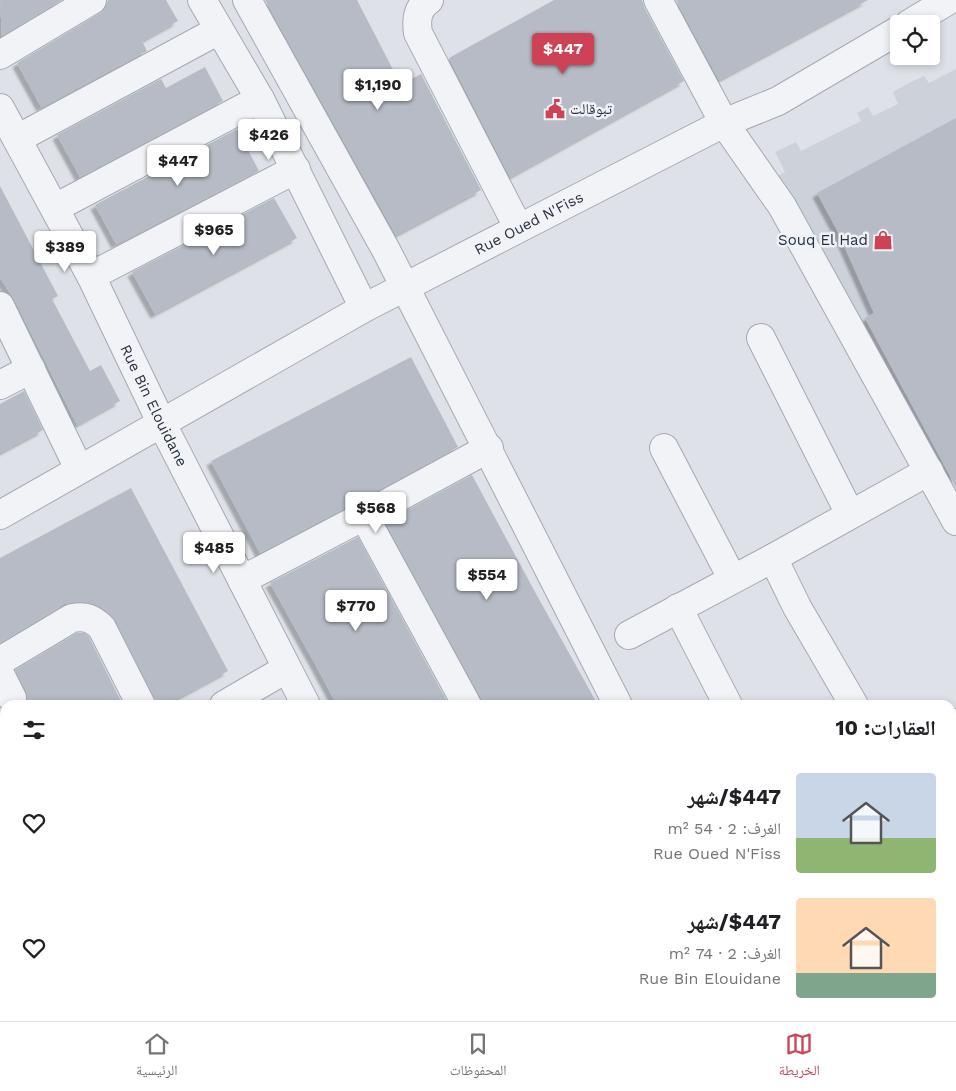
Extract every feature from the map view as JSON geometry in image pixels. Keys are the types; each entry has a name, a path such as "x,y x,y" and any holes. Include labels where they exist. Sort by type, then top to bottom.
{"street":[{"path":"202,0 260,99 364,308"},
{"path":"247,0 386,250 489,448 615,700"},
{"path":"429,0 420,8 416,21 418,33 518,227"},
{"path":"658,0 724,123 782,206 956,521"},
{"path":"0,55 82,2"},
{"path":"922,15 942,2"},
{"path":"17,139 219,30"},
{"name":"Rue Oued N'Fiss","path":"0,515 161,422 404,286 724,123 778,100 890,35"},
{"path":"55,208 260,99"},
{"name":"Rue Bin Elouidane","path":"0,108 91,276 161,422 303,700"},
{"path":"91,276 296,169"},
{"path":"0,306 79,469"},
{"path":"761,338 850,514"},
{"path":"0,385 31,369"},
{"path":"242,580 489,448"},
{"path":"664,448 732,578"},
{"path":"629,635 929,471"},
{"path":"364,516 463,700"},
{"path":"772,558 797,607 851,700"},
{"path":"678,608 725,700"},
{"path":"0,660 72,618 84,616 95,620 102,628 138,700"},
{"path":"233,700 286,669"},
{"path":"0,674 12,698"}],"shaded area":[{"name":"Souq El Had","path":"956,69 956,498 775,177 785,172 775,152 796,142 801,151 861,121 857,113 868,107 873,116 898,104 893,92 909,83 924,76 929,83"}],"building":[{"path":"0,0 62,0 2,36"},
{"path":"108,0 166,0 178,21 142,41 147,51 41,107 17,63 100,13 105,8"},
{"path":"265,0 357,0 401,85 421,74 481,190 396,235"},
{"path":"554,0 642,0 684,81 510,177 449,58"},
{"path":"676,0 868,0 719,80"},
{"path":"205,67 223,101 80,177 57,135 161,79 166,88"},
{"name":"Souq El Had","path":"956,118 956,487 865,318 874,313 837,230 817,193"},
{"path":"237,129 259,171 116,244 95,205"},
{"path":"0,186 58,296 52,299 90,371 101,365 120,401 77,425 14,299 0,278"},
{"path":"274,198 297,238 155,314 132,272"},
{"path":"411,357 458,447 260,553 211,461"},
{"path":"24,391 43,430 0,453 0,404"},
{"path":"472,475 595,700 482,700 385,522"},
{"path":"131,488 228,671 174,700 154,700 116,621 105,610 94,604 81,602 64,604 0,643 0,558"},
{"path":"358,537 446,700 334,700 270,583"},
{"path":"77,633 84,633 89,637 120,700 26,700 26,691 15,670"}],"place":[{"name":"تبوقالت","path":"555,109"},
{"name":"Souq El Had","path":"883,240"}]}
